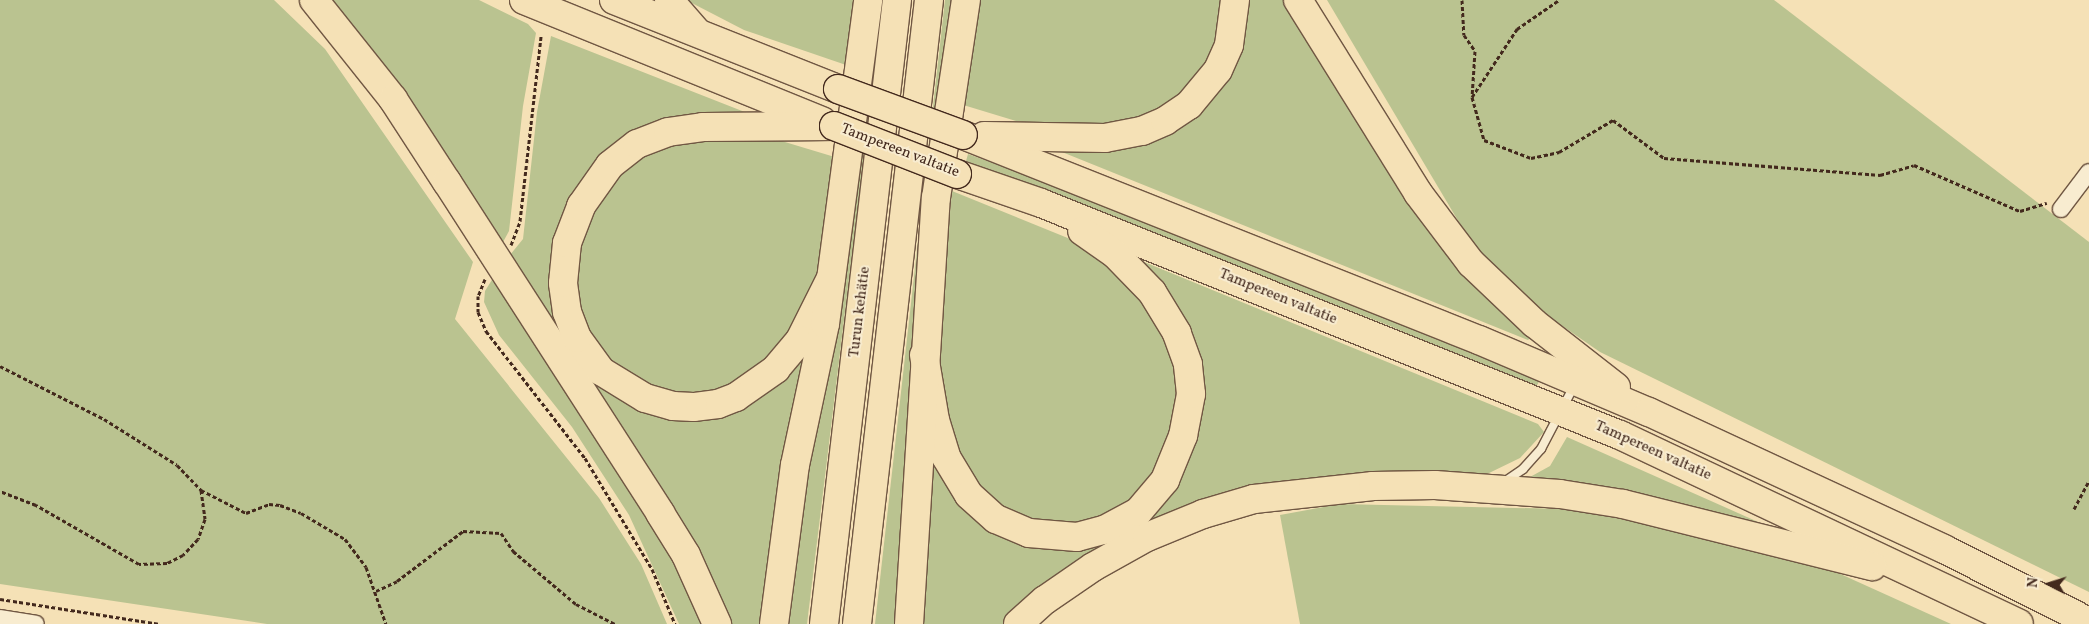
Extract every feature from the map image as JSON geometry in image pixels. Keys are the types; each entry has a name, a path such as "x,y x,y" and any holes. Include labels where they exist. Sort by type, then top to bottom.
{"highway":[{"path":"314,0 393,99 447,182 686,555 717,624"},
{"name":"Tampereen valtatie","path":"524,0 834,126 957,174 1041,203 1562,412 1697,470 1934,581 2019,624"},
{"path":"614,0 701,36 963,136 1576,381 1649,412 1944,549 2089,622"},
{"path":"669,0 701,36"},
{"path":"774,624 795,465 824,333 868,0"},
{"name":"Turun kehätie","path":"824,624 897,0"},
{"path":"857,624 929,0"},
{"path":"909,624 924,354 936,198 966,0"},
{"path":"963,136 1105,138 1142,131 1165,121 1195,100 1218,70 1229,45 1235,0"},
{"path":"1298,0 1418,192 1471,263 1534,323 1649,412"},
{"path":"831,278 800,340 776,369 736,397 718,404 693,407 673,406 646,398 601,371 577,338 567,312 563,283 567,243 581,206 610,165 637,144 668,132 702,127 834,126"},
{"path":"924,354 935,420 946,457 966,490 996,519 1038,534 1059,538 1086,536 1130,518 1158,490 1184,436 1191,394 1188,364 1177,333 1159,302 1135,273 1115,254 1041,203"},
{"path":"1018,624 1045,600 1093,568 1147,537 1203,514 1254,499 1373,486 1435,485 1560,494 1640,507 1934,581"}],"street":[{"path":"2060,209 2089,172"},
{"path":"0,618 36,624"}],"lane":[{"path":"1492,490 1522,469 1542,449 1576,381"}],"path":[{"path":"1462,0 1464,35 1475,52 1472,97 1484,140 1531,158 1559,152 1613,120 1664,158 1880,175 1914,165 2020,211 2049,202 2060,209"},
{"path":"1472,97 1517,29 1559,0"},
{"path":"506,253 520,221 541,36"},
{"path":"489,272 478,296 478,312 486,331 590,466 652,569 675,624"},
{"path":"0,366 112,424 177,465 201,490 225,505 246,512 275,504 301,513 345,539 366,567 386,624"},
{"path":"2074,509 2089,481"},
{"path":"0,491 36,505 130,561 148,565 175,560 198,539 205,519 201,490"},
{"path":"376,591 405,576 463,531 501,533 514,551 576,604 615,624"},
{"path":"0,599 160,624"}],"green space":[{"path":"0,0 274,0 325,49 473,262 455,319 599,498 641,564 667,624 267,624 0,584"},
{"path":"322,0 479,0 528,24 536,33 523,106 509,231 502,244"},
{"path":"686,0 856,0 849,66 744,30"},
{"path":"879,0 883,0 807,624 781,624"},
{"path":"945,0 954,0 900,624 875,624"},
{"path":"978,0 1225,0 1210,67 1166,108 1119,125 1051,126 1016,121 960,104"},
{"path":"1247,0 1288,0 1531,337 1528,340 1057,150 1199,112 1224,83 1244,32"},
{"path":"1327,0 1774,0 2089,242 2089,592 1600,352 1545,314 1489,262 1463,229"},
{"path":"551,36 760,118 599,162 562,330 678,416 808,343 763,624 724,624 510,255 523,239 537,112"},
{"path":"775,139 838,158 823,259 802,317 772,356 721,391 684,394 634,382 595,348 574,302 577,234 621,167 672,140"},
{"path":"968,154 1090,198 1541,378 1535,389 1390,326 966,161"},
{"path":"952,191 1080,243 1120,269 1169,340 1179,385 1177,424 1154,483 1102,523 1035,526 986,498 954,452 937,350"},
{"path":"1132,257 1538,424 1544,432 1520,458 1487,474 1247,495 1010,624 918,624 928,431 974,514 1119,534 1197,406"},
{"path":"495,275 677,563 705,624 679,624 629,515 572,427 499,335 484,302 485,291"},
{"path":"1567,437 1783,533 1530,482 1530,477 1550,466"},
{"path":"1340,504 1564,509 1633,521 1836,572 1951,624 1300,624 1280,515"}]}
